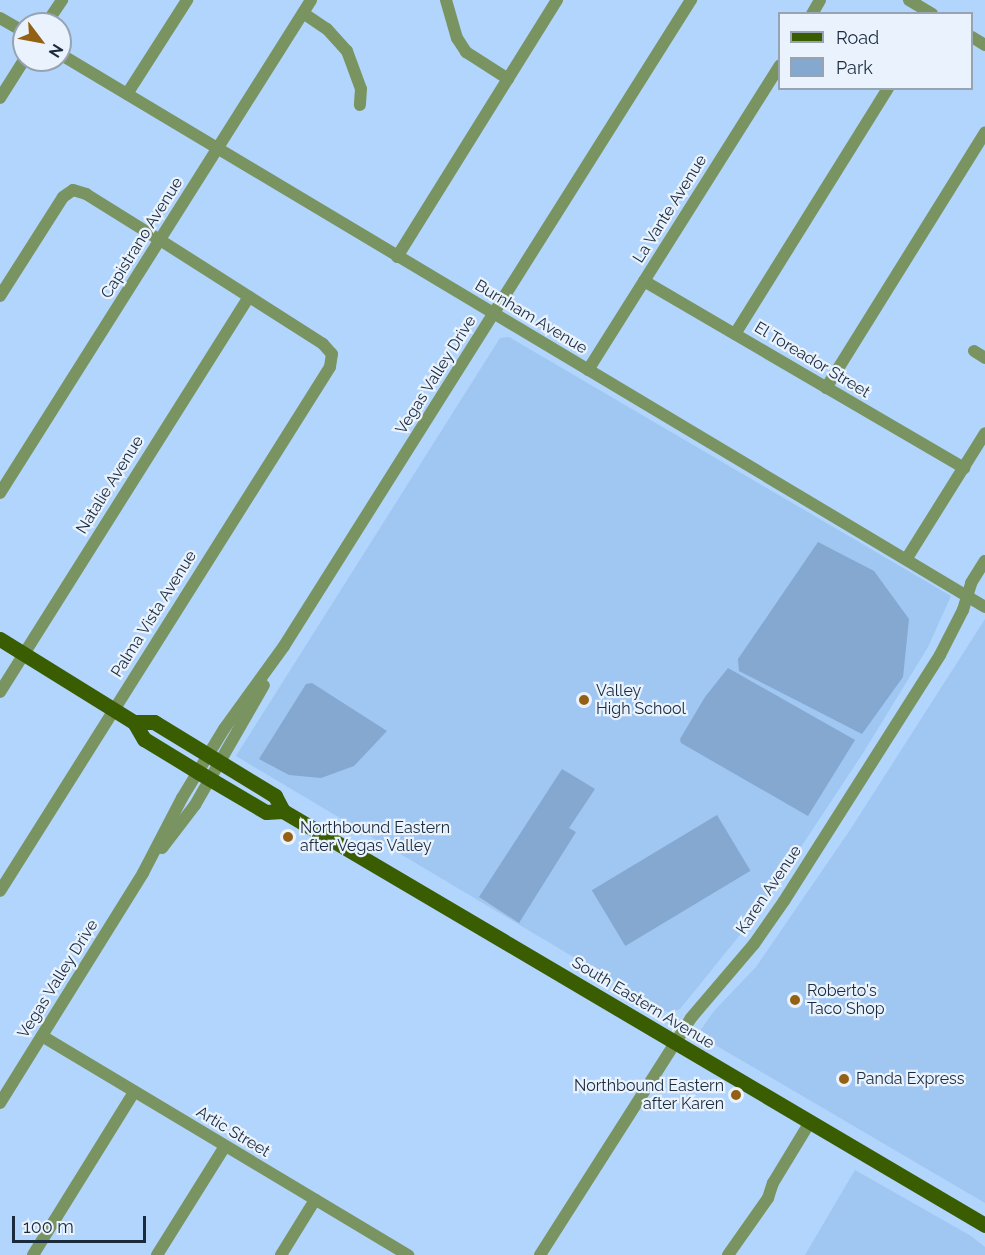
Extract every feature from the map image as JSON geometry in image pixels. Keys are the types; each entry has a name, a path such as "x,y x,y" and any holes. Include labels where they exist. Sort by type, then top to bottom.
{"main road":[{"name":"South Eastern Avenue","path":"0,639 134,722 144,739 204,776 266,812 283,811"},
{"name":"South Eastern Avenue","path":"134,722 154,722 275,796 283,811 985,1225"}],"street":[{"path":"127,94 186,0"},
{"name":"Capistrano Avenue","path":"0,494 311,0"},
{"path":"446,0 458,38 466,52 508,79"},
{"path":"397,257 557,0"},
{"name":"Vegas Valley Drive","path":"0,1103 284,646 691,0"},
{"path":"909,0 929,12"},
{"path":"303,13 327,28 347,51 361,89 360,105"},
{"name":"Burnham Avenue","path":"72,61 397,257 907,558 985,607"},
{"name":"La Vante Avenue","path":"588,370 778,68"},
{"path":"0,98 16,72"},
{"path":"735,334 887,90"},
{"path":"826,388 985,133"},
{"path":"0,296 63,197 73,190 86,194 249,297"},
{"name":"El Toreador Street","path":"644,281 964,468"},
{"name":"Palma Vista Avenue","path":"0,891 330,367 332,354 323,344 249,297"},
{"name":"Natalie Avenue","path":"0,692 249,297"},
{"path":"907,558 985,434"},
{"name":"Karen Avenue","path":"540,1255 675,1043 722,977 754,944 784,901 940,655 985,561"},
{"name":"Artic Street","path":"42,1036 408,1255"},
{"path":"33,1255 134,1092"},
{"path":"728,1255 745,1235 810,1122"},
{"path":"157,1255 225,1146"},
{"path":"281,1255 315,1200"}],"shaded area":[{"name":"Valley High School","path":"509,337 951,596 928,647 863,753 756,915 680,1009 672,1012 664,1011 236,756 500,338"},
{"path":"985,619 985,1203 717,1046 700,1031 714,1011 756,967 850,830"},
{"path":"855,1170 971,1236 985,1247 985,1255 805,1255"}],"green space":[{"path":"818,542 874,571 909,619 903,677 862,734 739,671 738,659"},
{"path":"728,668 855,740 808,816 681,743 680,739 705,697"},
{"path":"312,683 387,731 354,766 321,778 289,775 259,759 306,684"},
{"path":"562,769 595,789 569,828 576,832 519,923 479,897"},
{"path":"717,815 750,871 625,946 592,890"}],"place":[{"name":"Valley High School","path":"584,700"},
{"name":"Northbound Eastern after Vegas Valley","path":"288,837"},
{"name":"Roberto's Taco Shop","path":"795,1000"},
{"name":"Panda Express","path":"844,1079"},
{"name":"Northbound Eastern after Karen","path":"736,1095"}]}
